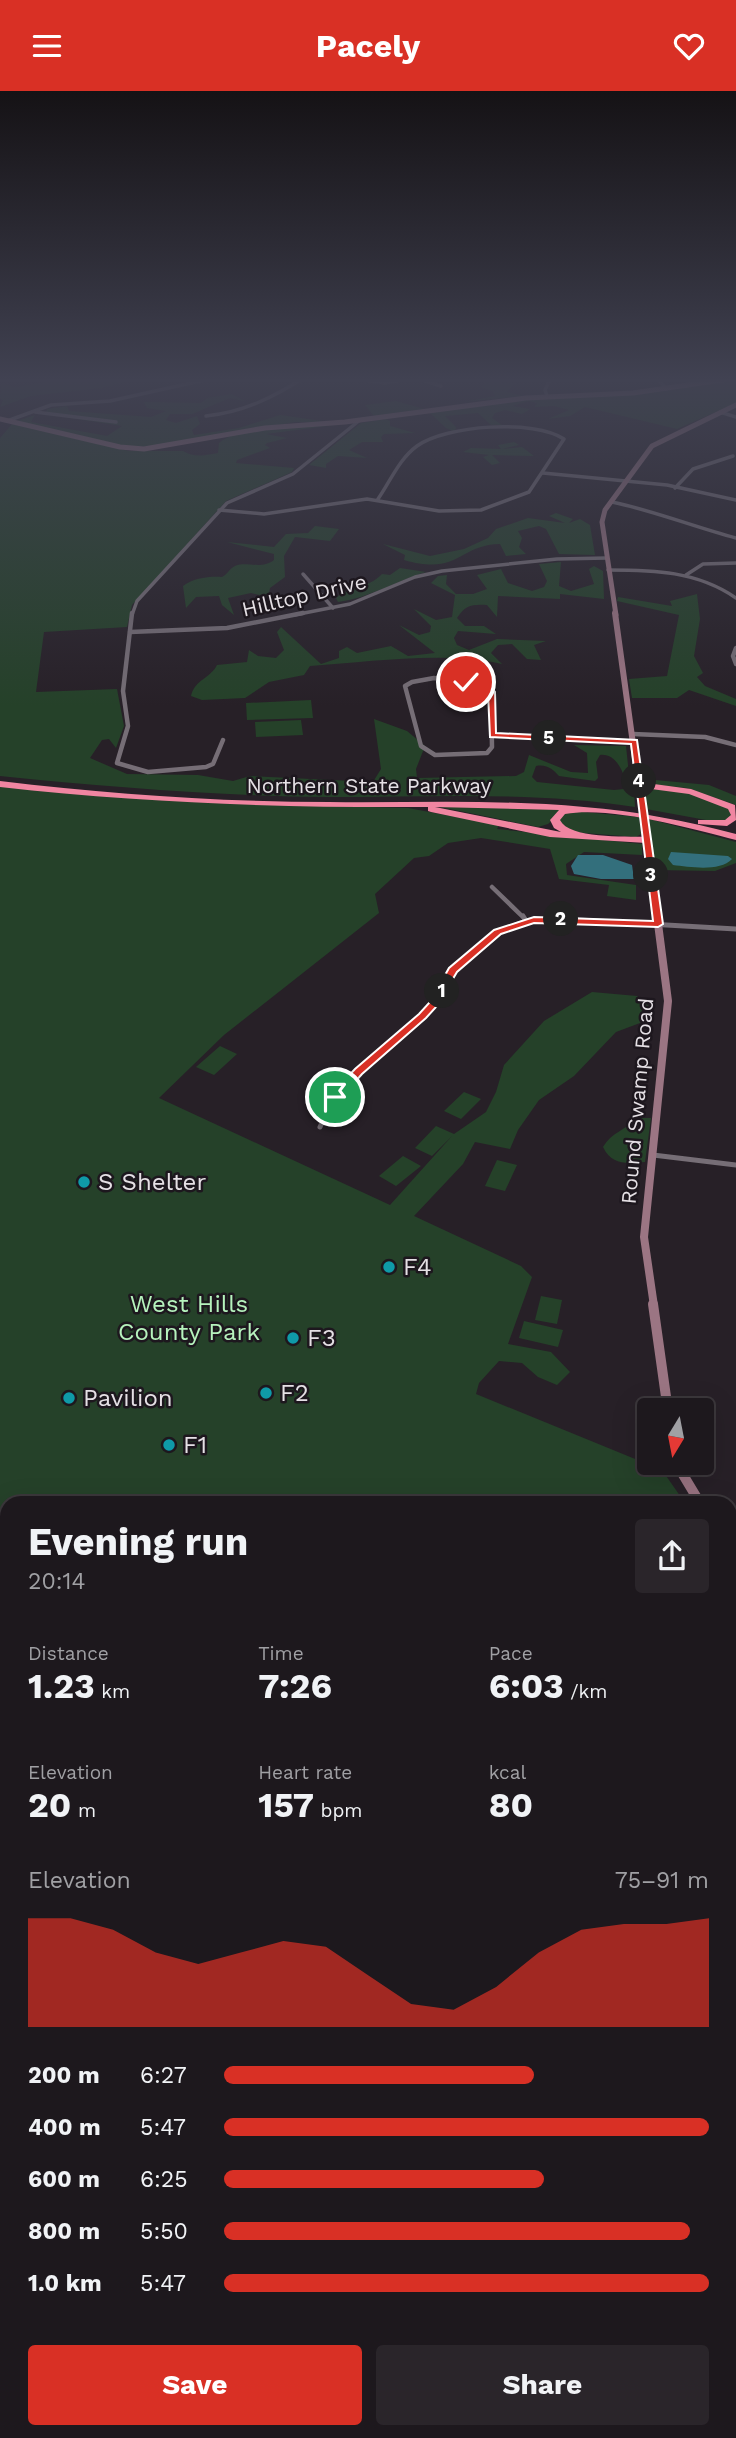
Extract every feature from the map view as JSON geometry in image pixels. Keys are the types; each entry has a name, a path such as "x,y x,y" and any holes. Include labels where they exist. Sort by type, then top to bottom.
{"highway":[{"name":"Northern State Parkway","path":"0,782 171,800 347,805 521,803 627,811"},
{"name":"Northern State Parkway","path":"0,782 204,797 521,799 685,819 736,835"},
{"path":"639,785 691,790 736,807"},
{"path":"639,785 705,795 732,807 736,816 727,823 685,819"},
{"path":"347,805 434,809 512,827 590,837 646,840"},
{"path":"512,827 541,829 559,814 571,810 614,811"},
{"name":"Northern State Parkway","path":"653,815 736,835"},
{"path":"555,820 562,830 590,837"}],"street":[{"path":"223,740 213,764 206,767 145,770 123,767 117,763 128,726 123,691 130,619 137,601 219,510 227,503 264,487"},
{"path":"378,499 386,487"},
{"path":"219,510 264,514 378,499 439,511 481,510 529,492 533,487"},
{"name":"Round Swamp Road","path":"622,487 602,522 634,738 668,1001 644,1237 666,1398"},
{"path":"665,487 736,500"},
{"path":"612,502 655,511 683,524 736,538"},
{"name":"Hilltop Drive","path":"130,632 227,628 333,608 370,599 425,574 545,560 607,558"},
{"path":"686,575 703,563 736,563"},
{"path":"608,570 666,571 686,575 722,588 736,599"},
{"path":"303,574 333,608"},
{"path":"736,647 733,656 736,664"},
{"path":"444,679 486,687 491,692 492,735 492,747 487,753 478,755 427,752 416,733 405,686 413,680 444,679"},
{"path":"492,735 697,737 736,745"},
{"path":"492,887 517,908 526,921"},
{"path":"320,1127 335,1097 434,1004 453,971 468,955 498,932 526,921 562,919 736,929"},
{"path":"653,1156 736,1165"},
{"path":"684,1475 696,1496"}],"green space":[{"path":"0,487 259,487 226,501 132,605 127,627 44,632 36,692 117,689 124,726 116,748 109,739 102,740 90,758 127,774 198,775 233,781 250,776 373,782 381,769 374,719 407,731 425,746 416,769 417,778 516,776 524,772 529,755 571,772 588,773 587,753 574,745 626,746 630,784 626,783 618,763 605,755 600,755 596,762 598,778 595,781 559,776 544,766 536,766 532,777 537,782 614,790 634,788 635,807 520,797 246,795 0,776"},
{"path":"556,513 573,519 569,523 580,519 590,525 595,555 559,554 546,529 539,526 518,531 522,538 519,547 526,554 506,556 500,544 475,549 447,562 422,564 404,560 405,555 383,544 430,556 464,549 488,538 496,529 528,518 565,523 549,516"},
{"path":"315,526 339,529 330,541 295,537 284,556 285,577 270,588 269,593 282,608 272,607 264,596 251,593 228,598 234,615 222,605 219,596 196,597 186,608 183,586 187,583 202,578 222,577 235,566 259,565 274,560 274,554 227,542 274,547 286,534 308,533"},
{"path":"561,562 559,586 571,591 594,584 589,569 594,566 603,571 604,599 560,594 560,599 498,596 497,617 487,605 478,605 466,608 457,618 465,626 484,626 496,634 458,631 454,638 457,645 469,650 497,639 546,641 534,645 541,660 527,659 512,644 498,645 491,653 502,664 430,658 310,666 304,675 269,682 245,698 202,700 191,696 196,686 217,665 247,662 249,650 258,656 276,658 284,650 277,632 281,627 321,664 339,658 339,651 347,647 357,653 391,646 408,656 435,653 399,625 419,635 430,632 431,626 414,609 436,620 452,617 455,595 431,583 438,576 447,575 446,584 456,594 473,594 487,589 477,575 501,569 508,583 532,591 544,587 547,581 539,564"},
{"path":"400,568 426,572 361,597 338,602 336,598 341,594 371,582 382,574 390,575"},
{"path":"697,594 700,619 694,656 703,673 697,677 705,686 736,699 736,706 689,690 677,698 632,698 629,679 667,676 679,615 617,601 618,597 672,606 670,601"},
{"path":"311,700 313,718 247,720 246,703"},
{"path":"301,720 303,735 256,737 255,722"},
{"path":"644,779 709,785 736,796 736,805 687,788 647,784"},
{"name":"West Hills County Park","path":"0,786 214,803 408,808 499,825 497,829 642,844 642,855 584,852 566,864 567,875 636,885 636,900 607,896 609,885 559,879 550,849 481,838 448,843 429,856 414,858 375,894 379,913 224,1035 159,1098 390,1205 452,1136 432,1156 415,1148 436,1126 454,1134 486,1112 496,1092 504,1065 544,1021 592,992 637,996 653,1010 640,1023 616,1032 574,1076 539,1100 518,1130 510,1149 475,1142 463,1164 414,1216 521,1266 532,1277 508,1344 551,1352 570,1372 557,1385 538,1377 522,1363 499,1361 479,1383 476,1394 637,1460 637,1475 665,1475 680,1496 0,1496"},
{"path":"648,788 707,797 718,801 733,814 727,820 717,822 646,809 644,791"},
{"path":"430,805 566,808 548,824 538,827"},
{"path":"571,811 639,817 641,834 636,837 562,829 558,817"},
{"path":"649,819 736,842 736,863 715,871 655,870"},
{"path":"220,1046 237,1054 214,1075 196,1067"},
{"path":"464,1092 481,1099 461,1119 444,1111"},
{"path":"639,1118 651,1118 645,1162 615,1160 603,1147 614,1135"},
{"path":"403,1156 421,1166 396,1186 379,1176"},
{"path":"497,1160 517,1165 505,1191 485,1186"},
{"path":"541,1296 562,1300 557,1324 535,1320"},
{"path":"524,1321 563,1330 558,1347 519,1338"}],"water":[{"path":"671,852 728,856 732,859 713,867 680,866 673,865 668,859"},
{"path":"578,855 603,855 632,865 634,879 601,879 574,874 571,866"}],"place":[{"name":"S Shelter","path":"84,1182"},
{"name":"F4","path":"389,1267"},
{"name":"F3","path":"293,1338"},
{"name":"F2","path":"266,1393"},
{"name":"Pavilion","path":"69,1398"},
{"name":"F1","path":"169,1445"}],"route":[{"path":"335,1097 434,1004 453,971 468,955 498,932 534,920 658,924 634,742 492,735 491,692 486,687 466,682"}]}
